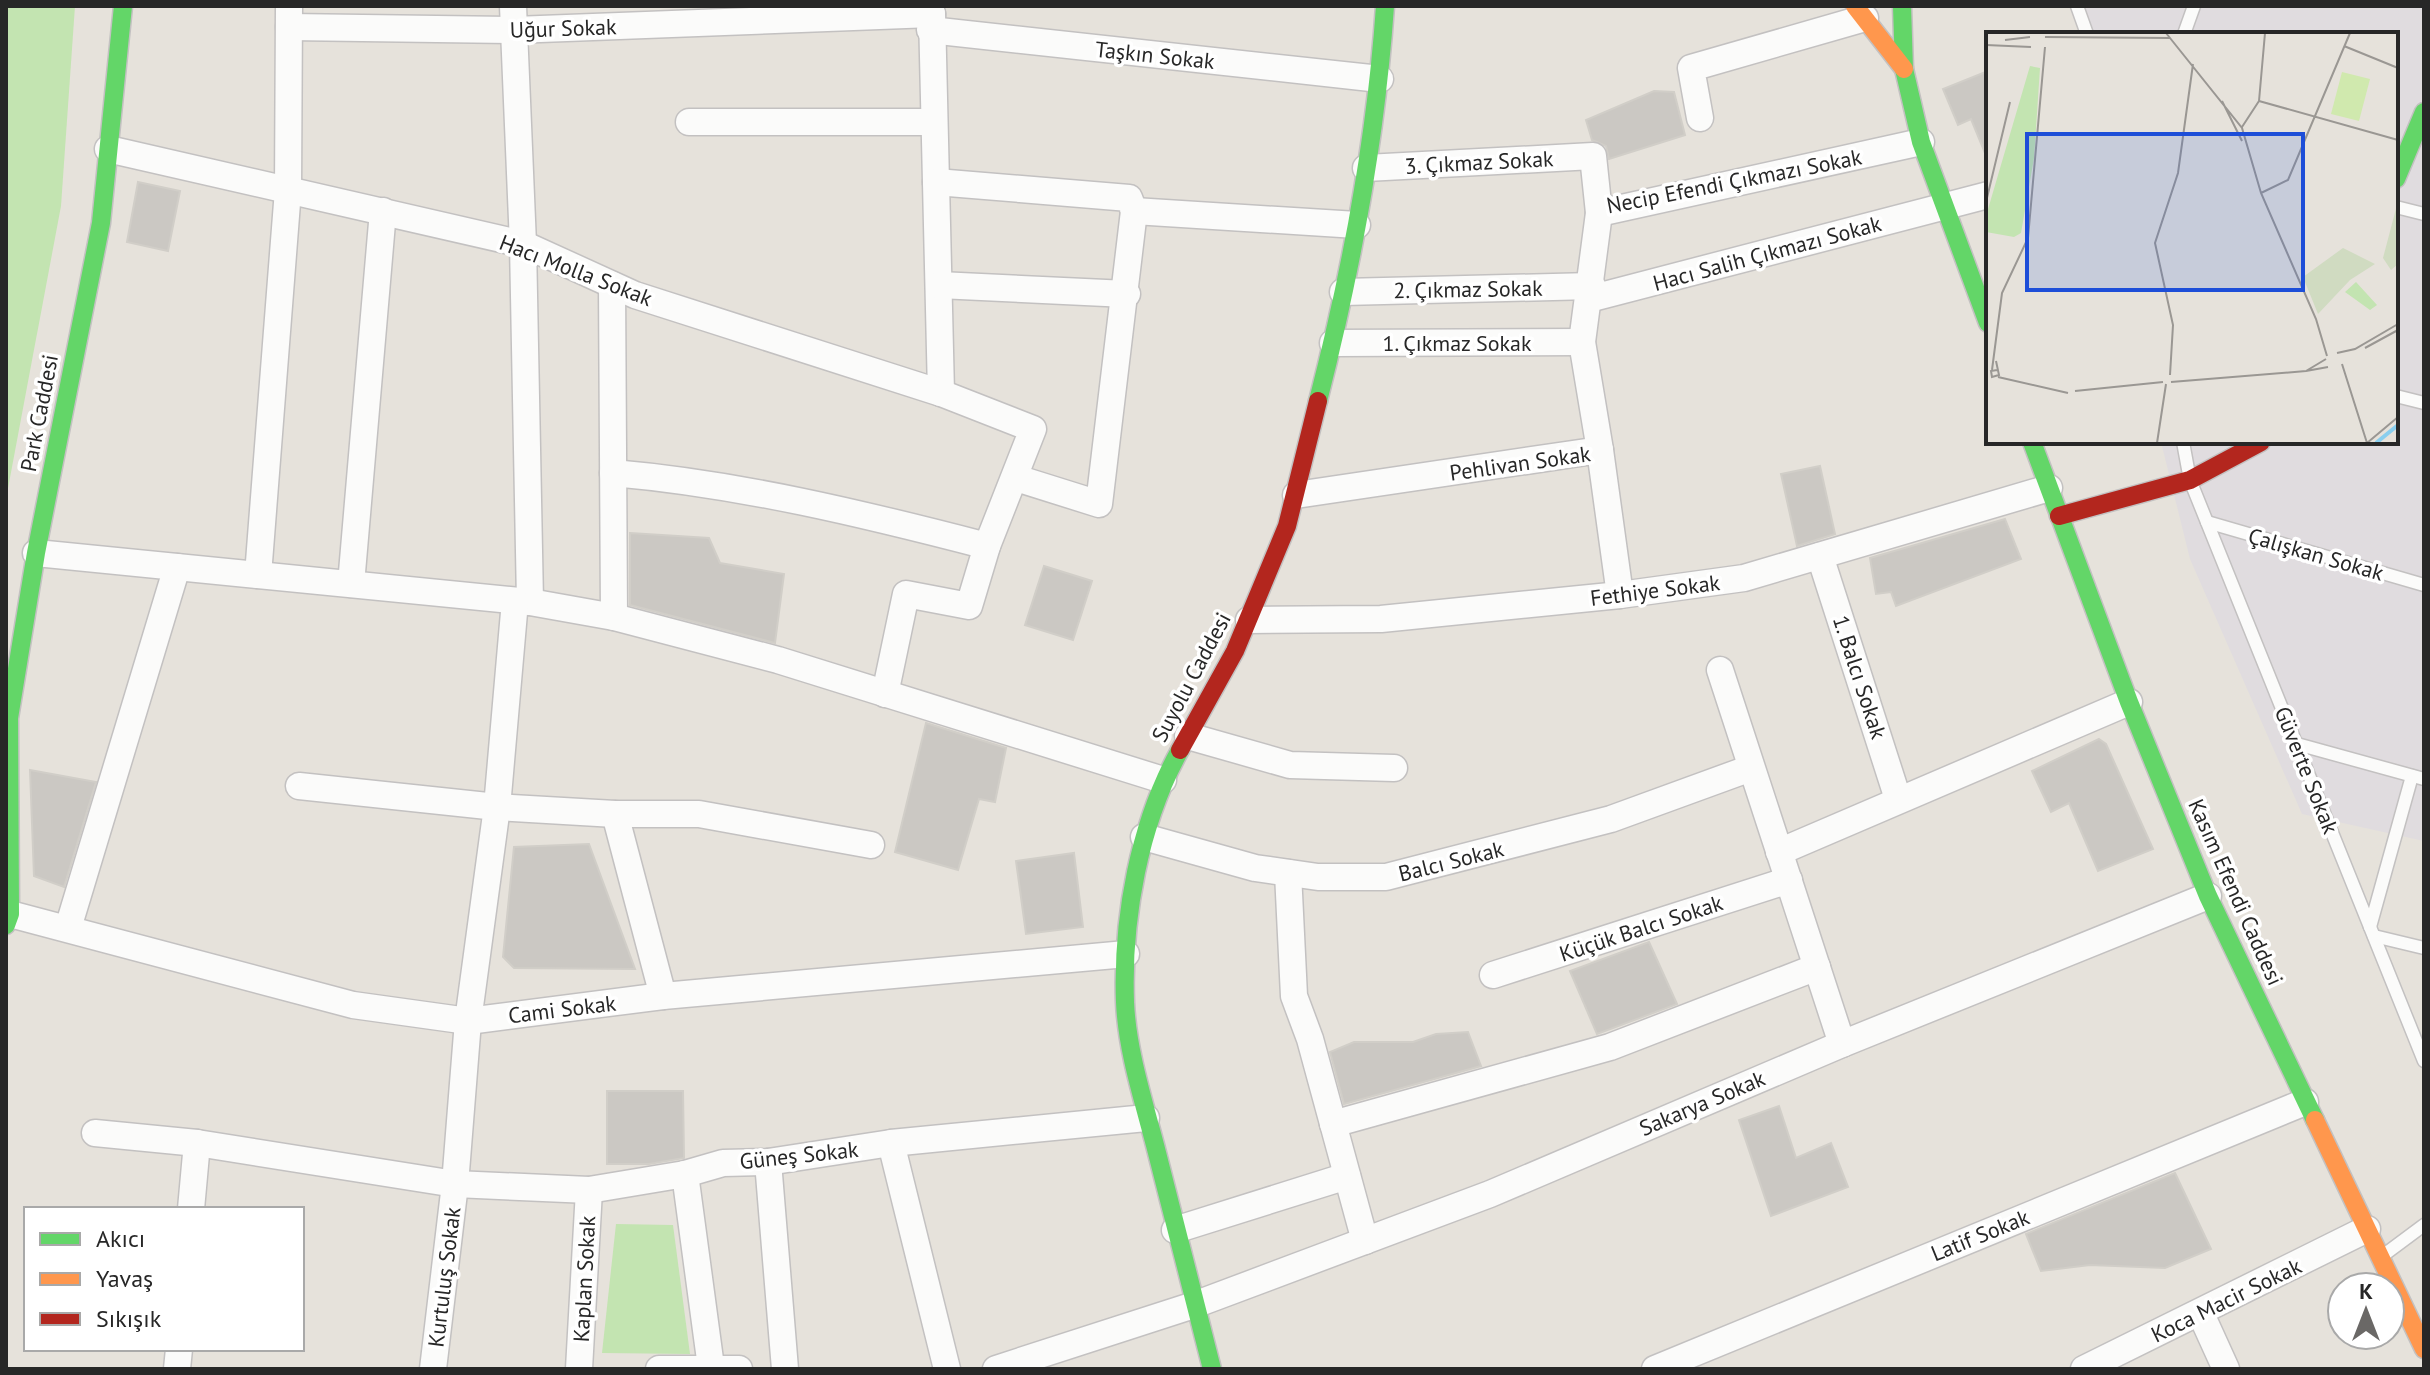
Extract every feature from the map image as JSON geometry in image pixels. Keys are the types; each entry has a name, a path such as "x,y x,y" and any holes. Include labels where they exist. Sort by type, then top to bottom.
{"street":[{"name":"Park Caddesi","path":"8,920 9,718 36,553 101,223 123,6"},
{"name":"Suyolu Caddesi","path":"1212,1369 1146,1118 1125,1004 1126,954 1144,837 1163,780 1249,620 1287,526 1296,495 1333,343 1357,225 1380,79 1385,6"},
{"path":"1902,6 1904,69 1921,142 1986,318"},
{"path":"1700,118 1691,68 1860,12 1904,69"},
{"path":"258,575 288,190 289,16"},
{"name":"Uğur Sokak","path":"289,16 931,17"},
{"name":"Taşkın Sokak","path":"931,17 1380,79"},
{"path":"931,17 941,393"},
{"name":"Kurtuluş Sokak","path":"433,1369 455,1184 468,1021 522,602 523,244 514,18"},
{"path":"2398,174 2424,112"},
{"path":"689,122 934,122"},
{"name":"Necip Efendi Çıkmazı Sokak","path":"1593,156 1599,213 1921,142"},
{"name":"Hacı Molla Sokak","path":"108,149 523,244 635,295 941,393 1033,429 1016,478"},
{"name":"3. Çıkmaz Sokak","path":"1366,168 1593,156"},
{"path":"885,694 906,594 969,606 987,546 1016,478 1099,504 1127,294 1134,211 1129,198 936,182"},
{"name":"Hacı Salih Çıkmazı Sokak","path":"1590,293 1986,196"},
{"path":"351,584 383,211"},
{"path":"1134,211 1357,225"},
{"path":"1599,213 1582,342 1600,450"},
{"path":"612,285 614,617"},
{"path":"939,285 1127,294"},
{"name":"2. Çıkmaz Sokak","path":"1343,292 1590,293"},
{"name":"1. Çıkmaz Sokak","path":"1333,343 1582,342"},
{"name":"Kasım Efendi Caddesi","path":"2033,444 2129,702 2208,896 2424,1349"},
{"path":"2059,516 2190,480 2257,444"},
{"name":"Pehlivan Sokak","path":"1296,495 1600,450 1620,595"},
{"path":"613,473 700,480 885,520 987,546"},
{"name":"Fethiye Sokak","path":"1249,620 1381,619 1620,595 1744,578 2049,488"},
{"path":"36,553 522,602 614,617 778,660 1163,780"},
{"name":"1. Balcı Sokak","path":"1820,556 1898,799"},
{"path":"68,928 177,567"},
{"path":"1720,670 1842,1044"},
{"path":"1779,852 2129,702"},
{"path":"1188,736 1290,765 1394,768"},
{"name":"Balcı Sokak","path":"1144,837 1255,868 1318,877 1386,877 1611,819 1751,768"},
{"path":"299,786 497,807 615,814 699,814 871,845"},
{"path":"615,814 663,996"},
{"path":"1288,873 1294,996 1310,1039 1365,1241"},
{"name":"Küçük Balcı Sokak","path":"1493,975 1789,880"},
{"name":"Sakarya Sokak","path":"996,1369 1194,1305 1490,1194 1842,1044 2208,896"},
{"name":"Cami Sokak","path":"8,920 68,928 353,1005 468,1021 663,996 1126,954"},
{"path":"1333,1124 1610,1047 1817,967"},
{"name":"Latif Sokak","path":"1655,1369 2305,1102"},
{"name":"Güneş Sokak","path":"95,1133 197,1143 455,1184 589,1190 685,1174 723,1163 768,1162 891,1143 1146,1118"},
{"path":"191,1207 197,1143"},
{"path":"891,1143 947,1369"},
{"path":"768,1162 785,1369"},
{"path":"685,1174 711,1367"},
{"path":"1175,1230 1347,1176"},
{"name":"Kaplan Sokak","path":"579,1369 589,1190"},
{"name":"Koca Macir Sokak","path":"2084,1369 2201,1314 2367,1229"},
{"path":"2201,1314 2226,1369"},
{"path":"659,1369 739,1369"}],"lane":[{"path":"2077,6 2086,32"},
{"path":"2185,32 2194,6"},
{"path":"2398,208 2424,214"},
{"path":"2398,396 2424,403"},
{"name":"Güverte Sokak","path":"2183,444 2190,480 2424,1061"},
{"name":"Çalışkan Sokak","path":"2207,522 2424,585"},
{"path":"2297,744 2418,778 2372,931 2424,948"},
{"path":"2381,1257 2424,1225"}],"shaded area":[{"path":"2074,6 2424,6 2424,841 2302,814 2190,559 2161,444 2398,444 2398,32 2079,32"}],"green space":[{"path":"6,6 75,6 61,206 6,499"},
{"path":"616,1224 673,1225 690,1354 602,1353"}],"building":[{"path":"1986,72 1986,156 1971,119 1958,125 1943,89"},
{"path":"1654,91 1674,92 1685,135 1609,159 1606,146 1592,140 1586,120"},
{"path":"138,182 180,191 168,251 127,242"},
{"path":"1820,466 1835,534 1797,546 1781,474"},
{"path":"2005,519 2021,559 1896,606 1891,592 1876,594 1870,558"},
{"path":"630,533 709,538 720,563 784,574 775,643 630,605"},
{"path":"1044,566 1092,581 1073,640 1025,625"},
{"path":"926,723 1006,748 995,802 979,799 958,870 895,852"},
{"path":"2099,739 2106,744 2153,849 2098,871 2069,803 2051,812 2032,771"},
{"path":"30,770 96,782 64,887 34,876"},
{"path":"589,844 635,969 514,968 503,957 514,847"},
{"path":"1074,853 1083,927 1026,934 1016,861"},
{"path":"1649,942 1677,1004 1597,1034 1570,971"},
{"path":"1468,1032 1481,1066 1344,1104 1330,1052 1354,1042 1413,1042 1436,1034"},
{"path":"607,1091 683,1091 684,1158 649,1164 607,1164"},
{"path":"1779,1106 1796,1158 1831,1143 1848,1187 1771,1216 1739,1120"},
{"path":"2175,1173 2211,1249 2165,1268 2090,1265 2041,1271 2026,1234"}],"traffic: fast":[{"path":"6,925 10,914 9,718 36,553 101,223 123,6"},
{"path":"1318,401 1341,304 1369,155 1385,6"},
{"path":"1902,6 1904,69 1921,142 1986,318"},
{"path":"2398,174 2424,112"},
{"path":"2033,444 2129,702 2208,896 2315,1120"},
{"path":"1180,750 1154,809 1136,872 1127,938 1125,1002 1136,1074 1212,1369"}],"traffic: slow":[{"path":"1855,6 1904,69"},
{"path":"2315,1120 2424,1349"}],"traffic: jam":[{"path":"1180,750 1235,651 1287,526 1318,401"},
{"path":"2059,516 2190,480 2257,444"}]}
